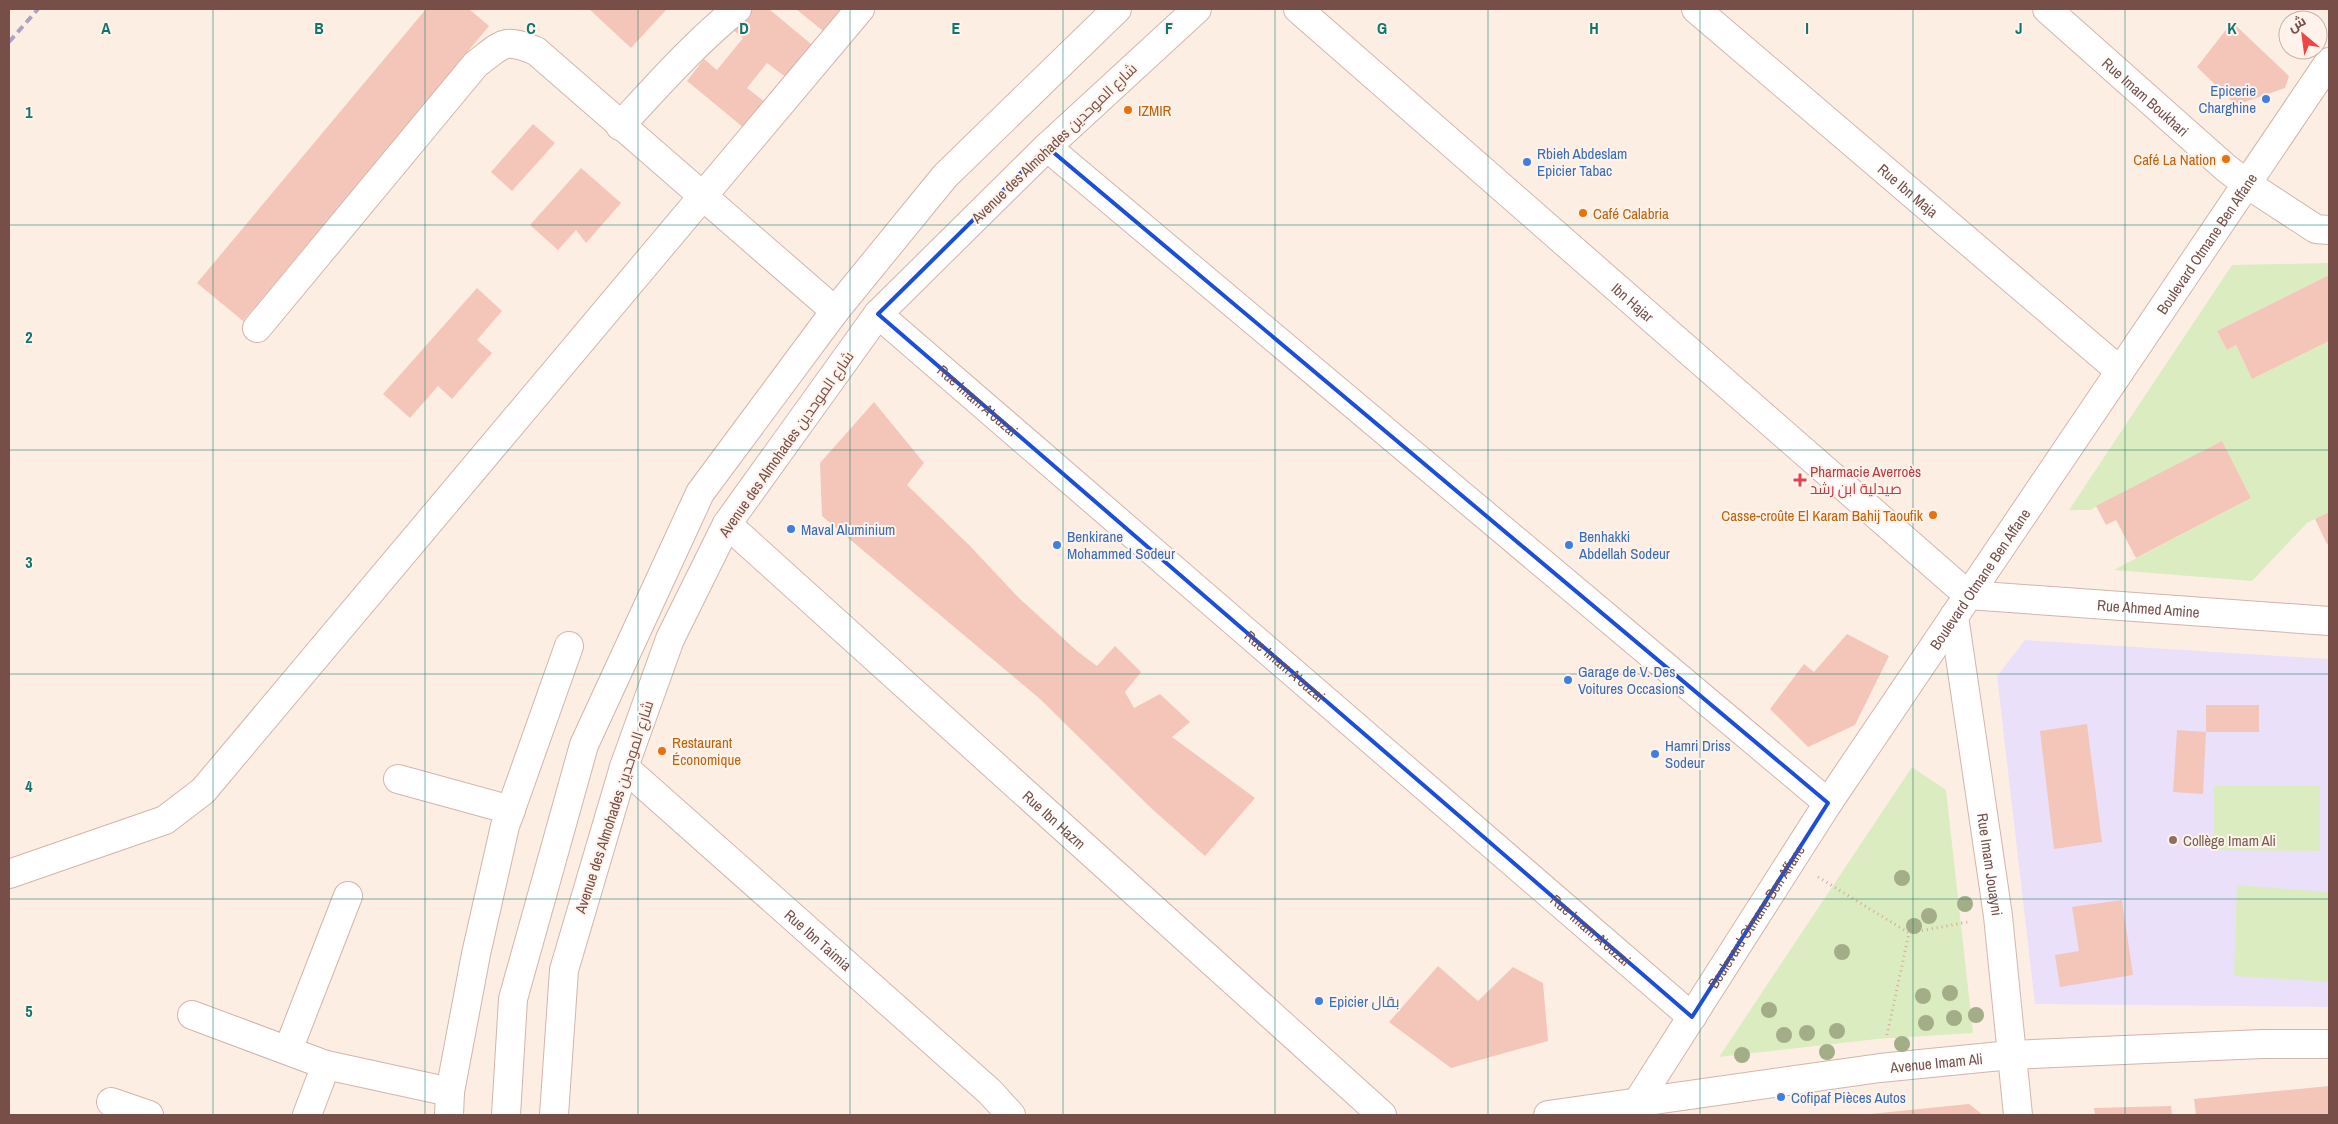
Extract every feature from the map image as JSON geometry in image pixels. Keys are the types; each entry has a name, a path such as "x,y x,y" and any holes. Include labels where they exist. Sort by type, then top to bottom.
{"street":[{"path":"620,126 692,49 736,9"},
{"path":"9,874 165,820 203,791 860,9"},
{"path":"506,1115 513,999 584,745 700,493 835,311 945,176 1117,9"},
{"name":"Avenue des Almohades شارع الموحدين","path":"554,1115 564,970 624,768 670,639 727,524 878,314 1047,148 1197,9"},
{"name":"Ibn Hajar","path":"1298,9 1961,605"},
{"name":"Rue Ibn Maja","path":"1696,9 2120,371"},
{"name":"Rue Imam Boukhari","path":"2047,9 2247,184 2316,229 2329,230"},
{"path":"257,328 476,64 501,45 515,42 536,51 835,311"},
{"name":"Boulevard Otmane Ben Affane","path":"1638,1101 1828,803 2329,62"},
{"path":"1047,148 1828,803"},
{"name":"Rue Imam A'ouzai","path":"878,314 1692,1017"},
{"name":"Rue Ibn Hazm","path":"727,524 1382,1115"},
{"name":"Rue Ahmed Amine","path":"1961,605 2329,621"},
{"name":"Rue Imam Jouayni","path":"1961,605 1998,916 2018,1115"},
{"path":"192,1015 326,1065 449,1104 478,945 506,826 569,646"},
{"name":"Rue Ibn Taimia","path":"624,768 990,1092 1011,1115"},
{"path":"398,779 511,810"},
{"path":"288,1050 348,896"},
{"name":"Avenue Imam Ali","path":"1548,1115 1880,1068 2011,1055 2262,1044 2329,1044"},
{"path":"307,1115 326,1065"},
{"path":"111,1102 149,1115"}],"path":[{"path":"1791,860 1909,933 1998,916"},
{"path":"1880,1068 1909,933"}],"highlighted area":[{"path":"1047,147 1828,803 1692,1017 878,314"}],"shaded area":[{"name":"Collège Imam Ali","path":"2025,640 2329,659 2329,1007 2035,1004 1997,676"}],"green space":[{"path":"2329,263 2329,275 2217,331 2227,350 2236,345 2252,379 2329,341 2329,512 2307,523 2252,581 2114,570 2251,498 2222,441 2090,510 2069,510 2232,265"},
{"path":"1912,767 1946,790 1973,1033 1877,1039 1719,1057"},
{"path":"2214,786 2320,786 2320,851 2214,850"},
{"path":"2237,885 2329,892 2329,982 2234,976"}],"building":[{"path":"426,9 469,9 489,26 243,321 197,283"},
{"path":"589,9 667,9 631,48"},
{"path":"748,9 769,9 817,49 791,81 767,63 747,88 765,102 744,128 687,81 704,59 717,70 743,38 732,29"},
{"path":"796,9 842,9 823,31"},
{"path":"2232,22 2289,76 2285,88 2236,105 2197,67"},
{"path":"533,124 555,143 512,191 491,172"},
{"path":"581,168 621,203 586,243 576,230 558,250 530,225"},
{"path":"2329,275 2329,341 2252,379 2236,345 2227,350 2217,331"},
{"path":"477,288 502,311 477,340 492,353 452,399 438,386 410,418 383,394"},
{"path":"874,402 924,463 907,485 969,545 1019,598 1077,651 1097,666 1115,646 1141,672 1125,692 1134,708 1160,694 1190,722 1172,737 1255,798 1205,856 1151,808 1040,699 822,516 820,463"},
{"path":"2222,441 2251,498 2136,558 2116,520 2106,525 2096,506"},
{"path":"2329,512 2329,543 2327,544 2315,519"},
{"path":"1847,634 1889,656 1855,725 1808,747 1770,709 1804,664 1814,672"},
{"path":"2206,705 2259,705 2259,732 2206,732"},
{"path":"2087,724 2102,842 2054,849 2040,731"},
{"path":"2177,730 2206,732 2203,794 2173,792"},
{"path":"2122,900 2133,975 2060,987 2055,955 2079,951 2072,907"},
{"path":"1438,966 1478,1001 1513,967 1543,983 1548,1041 1451,1068 1389,1022"},
{"path":"2329,1086 2329,1115 2196,1115 2194,1099"},
{"path":"1969,1104 1983,1115 1870,1115 1870,1114"},
{"path":"2171,1106 2172,1115 2095,1115 2094,1108"}],"railway":[{"path":"9,42 38,9"}],"place":[{"name":"Epicerie Charghine","path":"2266,99"},
{"name":"IZMIR","path":"1128,110"},
{"name":"Café La Nation","path":"2226,159"},
{"name":"Rbieh Abdeslam Epicier Tabac","path":"1527,162"},
{"name":"Café Calabria","path":"1583,213"},
{"name":"Pharmacie Averroès صيدلية ابن رشد","path":"1800,480"},
{"name":"Casse-croûte El Karam Bahij Taoufik","path":"1933,515"},
{"name":"Maval Aluminium","path":"791,529"},
{"name":"Benkirane Mohammed Sodeur","path":"1057,545"},
{"name":"Benhakki Abdellah Sodeur","path":"1569,545"},
{"name":"Garage de V. Des Voitures Occasions","path":"1568,680"},
{"name":"Restaurant Économique","path":"662,751"},
{"name":"Hamri Driss Sodeur","path":"1655,754"},
{"name":"Collège Imam Ali","path":"2173,840"},
{"name":"Epicier بقال","path":"1319,1001"},
{"name":"Cofipaf Pièces Autos","path":"1781,1097"}]}
